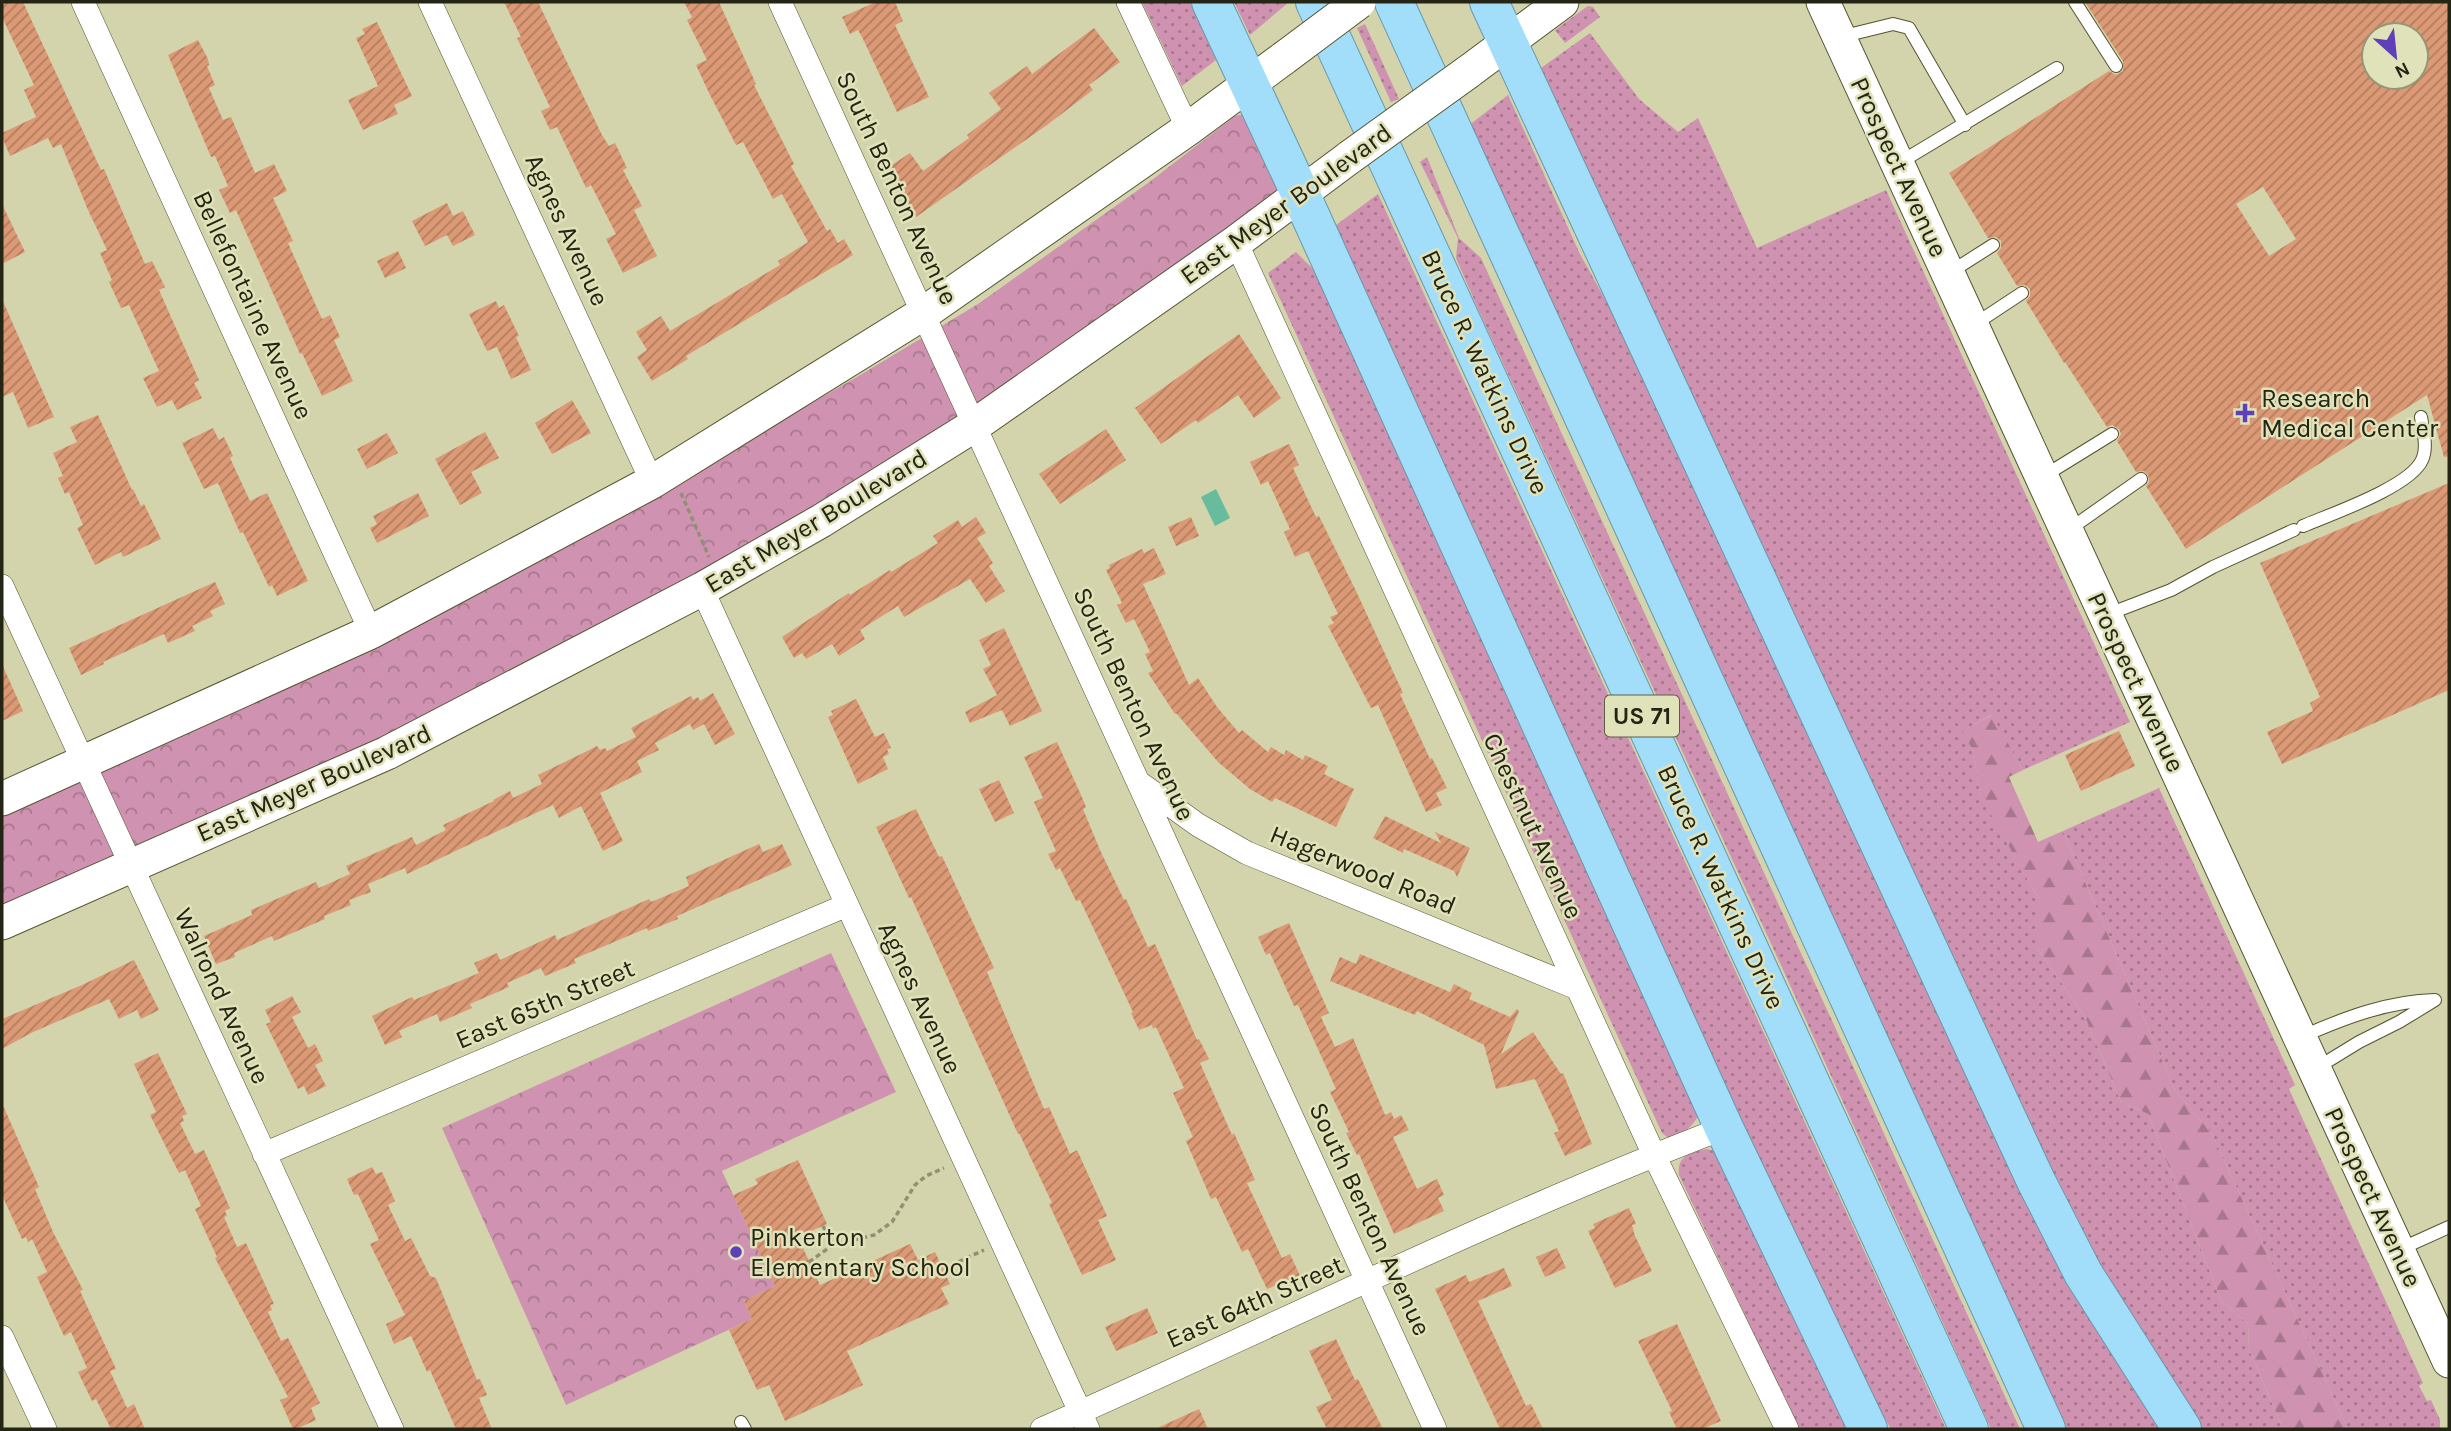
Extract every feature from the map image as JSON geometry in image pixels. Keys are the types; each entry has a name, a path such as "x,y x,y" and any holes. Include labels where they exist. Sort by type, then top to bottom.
{"highway":[{"path":"1211,2 1724,1128 1868,1429"},
{"name":"Bruce R. Watkins Drive","path":"1315,2 1969,1429"},
{"name":"US 71","path":"1394,2 2046,1429"},
{"path":"1489,2 2036,1181 2083,1273 2182,1429"}],"main road":[{"path":"2,799 371,632 666,485 924,313 1188,129 1359,2"},
{"name":"East Meyer Boulevard","path":"2,923 387,753 708,578 821,522 975,425 1236,242 1562,2"},
{"name":"Prospect Avenue","path":"1823,2 2449,1362"}],"street":[{"name":"Bellefontaine Avenue","path":"83,2 371,632"},
{"name":"Agnes Avenue","path":"430,2 666,485"},
{"name":"South Benton Avenue","path":"780,2 1435,1429"},
{"path":"1128,2 1188,129"},
{"name":"Chestnut Avenue","path":"1236,242 1654,1155 1787,1429"},
{"name":"Agnes Avenue","path":"708,578 847,905 1084,1421"},
{"name":"Walrond Avenue","path":"2,586 392,1429"},
{"name":"Hagerwood Road","path":"1139,782 1198,825 1247,853 1577,988"},
{"name":"East 65th Street","path":"264,1154 847,905"},
{"name":"East 64th Street","path":"1042,1429 1084,1421 1368,1281 1654,1155 1724,1128"},
{"path":"2,1336 45,1429"}],"lane":[{"path":"2075,2 2116,66"},
{"path":"1839,37 1893,24 1909,28 1965,125"},
{"path":"1898,164 2057,68"},
{"path":"1948,274 1993,245"},
{"path":"1972,326 2022,293"},
{"path":"2105,615 2171,590 2213,566 2395,485 2415,471 2423,458 2421,417"},
{"path":"2042,477 2112,435"},
{"path":"2067,531 2141,479"},
{"path":"2315,1069 2435,1000 2449,995"},
{"path":"2300,1038 2331,1024 2395,1003 2435,1000"},
{"path":"2398,1250 2449,1227"}],"path":[{"path":"666,485 708,578"},
{"path":"809,1262 833,1245 874,1235 892,1222 915,1185 926,1176 948,1168"},
{"path":"823,1226 833,1245"},
{"path":"943,1269 986,1249"}],"green space":[{"path":"1142,2 1190,2 1216,60 1182,86"},
{"path":"1234,2 1289,2 1250,35"},
{"path":"1588,6 1593,7 1600,17 1565,43 1555,30"},
{"path":"1365,24 1399,99 1391,102 1357,28"},
{"path":"1590,33 1639,99 1678,132 1698,118 1757,248 1886,190 2130,722 2023,770 1991,715 1963,731 1972,749 1981,796 2038,898 2038,949 2085,1017 2121,1102 2148,1114 2221,1300 2248,1324 2249,1349 2283,1429 2198,1429 2092,1263 1541,73 1541,68"},
{"path":"1508,95 1580,254 1645,371 2164,1429 2066,1429 1468,126"},
{"path":"1244,114 1285,193 878,475 678,590 383,742 2,913 2,813 555,552 978,304 1148,183 1235,116"},
{"path":"1427,157 1459,238 1481,258 2020,1429 1991,1429 1780,963 1478,309 1456,258 1458,238 1420,162"},
{"path":"1378,194 1946,1429 1891,1429 1845,1350 1328,231"},
{"path":"1296,252 1314,270 1699,1114 1682,1133 1667,1137 1662,1133 1268,273"},
{"path":"1992,715 2023,770 2009,777 2038,842 2063,831 2175,1090 2212,1134 2348,1429 2283,1429 2249,1349 2248,1324 2221,1300 2148,1114 2121,1102 2085,1017 2038,949 2038,898 1981,797 1972,749 1962,731"},
{"path":"2159,788 2295,1085 2289,1089 2423,1383 2419,1386 2427,1401 2431,1400 2440,1420 2440,1429 2348,1429 2212,1134 2175,1090 2063,831"},
{"path":"831,953 896,1092 722,1171 775,1286 744,1301 752,1319 566,1405 442,1128"},
{"path":"1707,1149 1718,1152 1850,1429 1799,1429 1679,1175 1682,1159"}],"shaded area":[{"path":"1216,489 1230,518 1215,526 1201,497"}],"building":[{"path":"2,2 23,2 101,170 104,169 145,264 152,261 165,287 159,290 199,380 194,383 202,398 177,410 172,400 157,407 143,378 159,371 129,305 121,308 109,282 112,280 100,253 107,250 61,144 53,148 48,138 10,156 2,133 36,117 24,90 34,85 2,17"},
{"path":"504,2 538,2 602,135 609,146 615,143 627,168 623,170 642,206 634,210 657,256 623,273 606,239 616,234 591,185 586,188 557,127 550,130 541,111 550,107 517,38 521,37"},
{"path":"684,2 719,2 756,84 754,85 794,164 791,166 827,231 830,229 838,243 844,239 853,255 686,356 688,359 652,381 637,357 647,350 636,332 661,316 670,331 780,265 778,261 808,242 782,194 773,199 743,142 736,145 709,93 696,65 707,60 687,20 692,17"},
{"path":"876,2 895,2 903,21 895,25 929,97 897,112 858,30 850,34 842,17"},
{"path":"2085,2 2449,2 2449,456 2444,457 2427,395 2186,549 2146,486 2149,482 2148,475 2144,471 2136,472 2117,441 2121,434 2119,429 2112,425 2107,427 2026,301 2030,296 2030,289 2025,285 2017,286 1997,253 2001,248 2001,241 1996,237 1988,238 1949,173 2109,71 2116,75 2123,71 2123,61","holes":["2263,187 2296,239 2269,256 2236,204"]},
{"path":"377,22 412,96 394,105 398,114 363,130 348,100 378,86 356,38 365,34 362,29"},
{"path":"1094,28 1120,62 1089,85 1093,90 1047,125 916,217 900,194 905,191 889,167 910,153 923,171 969,138 967,135 1001,109 989,93 1027,66 1032,74"},
{"path":"198,40 208,59 207,66 215,85 209,88 223,120 231,117 255,173 274,164 287,191 273,198 293,241 288,243 322,319 330,315 340,337 334,340 353,381 322,396 302,353 300,354 236,210 230,213 219,190 228,186 215,156 211,157 168,55"},
{"path":"447,203 453,216 463,211 475,235 453,246 447,235 425,246 412,221"},
{"path":"2,204 25,252 2,264"},
{"path":"398,251 406,268 385,278 377,261"},
{"path":"2,299 54,417 28,428 13,392 2,397"},
{"path":"496,301 499,308 504,305 531,370 511,379 497,347 487,351 469,314"},
{"path":"1239,334 1281,398 1254,418 1238,395 1198,423 1196,420 1161,444 1135,408"},
{"path":"572,400 591,433 552,454 535,423"},
{"path":"98,415 132,490 141,506 144,504 161,539 123,557 121,552 95,565 77,528 83,525 69,492 65,494 58,478 63,476 53,453 77,442 70,427"},
{"path":"213,428 219,440 224,437 233,456 230,458 250,501 267,493 308,581 277,596 272,585 269,587 243,532 240,533 218,483 204,489 182,443"},
{"path":"1106,429 1126,460 1060,504 1039,474"},
{"path":"485,432 499,458 471,472 482,493 460,505 435,459"},
{"path":"387,433 398,453 367,469 357,449"},
{"path":"1289,444 1299,465 1293,468 1357,593 1430,759 1432,758 1447,788 1436,793 1442,805 1426,812 1378,705 1371,708 1328,626 1334,623 1330,617 1338,614 1308,551 1295,557 1284,532 1290,529 1268,481 1261,485 1250,462"},
{"path":"2449,483 2449,690 2282,764 2267,732 2313,711 2310,703 2320,697 2260,563"},
{"path":"418,493 429,516 377,543 370,528 377,524 373,516"},
{"path":"976,517 986,533 977,538 993,563 989,566 1005,591 986,603 970,579 904,617 898,606 860,630 865,639 839,656 832,644 806,659 802,653 794,658 782,637 849,593 850,595 890,570 891,572 938,543 933,536 958,520 962,527"},
{"path":"1191,517 1199,536 1176,546 1168,527"},
{"path":"1154,548 1166,574 1143,584 1189,685 1198,678 1239,733 1242,730 1268,752 1271,747 1284,755 1286,750 1303,760 1305,755 1328,766 1324,774 1354,789 1336,827 1275,798 1272,802 1250,789 1218,762 1175,714 1148,673 1153,671 1145,654 1150,652 1134,619 1126,623 1117,605 1122,603 1106,570 1110,568 1109,565 1142,549 1144,553"},
{"path":"215,582 225,604 210,611 213,616 192,626 195,631 168,643 164,634 81,675 69,648"},
{"path":"1004,628 1042,711 1010,726 1002,710 970,723 965,712 997,695 983,669 991,665 979,640"},
{"path":"2,664 23,711 2,721"},
{"path":"713,693 735,734 715,745 704,724 693,730 690,724 655,743 659,750 637,761 642,772 600,793 623,841 603,851 581,806 559,818 553,805 407,874 405,868 368,884 371,892 349,900 351,905 324,916 325,919 274,941 272,936 234,953 235,957 216,964 204,936 252,915 251,910 316,882 319,888 350,874 346,866 412,837 416,845 446,830 443,825 510,791 513,798 542,784 538,775 597,746 600,750 605,748 607,751 636,737 631,728 691,696 693,700 698,697 700,701"},
{"path":"856,699 875,737 884,733 891,748 887,749 889,754 883,757 888,769 858,784 828,717 833,715 831,711"},
{"path":"2119,731 2135,766 2081,791 2065,755"},
{"path":"1057,742 1086,807 1083,809 1100,850 1148,947 1155,944 1197,1040 1199,1039 1209,1059 1200,1063 1255,1180 1247,1183 1282,1258 1290,1254 1302,1280 1286,1287 1284,1282 1267,1289 1248,1249 1242,1252 1216,1197 1211,1199 1186,1141 1193,1137 1173,1093 1184,1088 1156,1027 1153,1029 1152,1025 1139,1030 1080,900 1076,901 1060,868 1056,870 1048,854 1056,851 1034,802 1043,798 1024,757"},
{"path":"999,780 1014,813 995,822 979,789"},
{"path":"916,809 939,857 942,856 994,968 987,972 1044,1109 1049,1107 1070,1154 1077,1150 1107,1216 1098,1220 1116,1260 1082,1275 1049,1204 1052,1203 876,827"},
{"path":"1385,816 1441,843 1435,832 1470,848 1457,877 1454,871 1404,849 1403,853 1373,838"},
{"path":"759,844 763,852 782,844 792,865 677,916 678,919 648,931 647,928 574,959 576,963 545,976 541,968 507,983 509,987 470,1004 472,1008 440,1022 437,1014 399,1031 402,1037 385,1045 372,1016 412,997 414,1000 479,973 474,963 497,953 500,960 555,935 557,940 649,899 651,902 689,886 686,877"},
{"path":"1289,923 1329,1013 1321,1017 1335,1047 1353,1038 1385,1115 1391,1112 1394,1119 1401,1115 1409,1130 1393,1137 1417,1189 1437,1179 1444,1195 1438,1198 1444,1211 1394,1234 1359,1154 1357,1155 1346,1133 1349,1132 1330,1092 1336,1089 1298,1005 1294,1006 1270,953 1266,955 1258,937"},
{"path":"1360,954 1450,992 1454,984 1472,993 1469,999 1510,1017 1517,1009 1519,1011 1501,1054 1533,1032 1561,1074 1563,1073 1592,1144 1565,1156 1554,1133 1559,1131 1535,1079 1496,1089 1484,1045 1417,1011 1415,1015 1330,981 1340,957 1356,964"},
{"path":"134,960 159,1010 141,1019 137,1010 119,1019 109,999 31,1033 2,1049 2,1019"},
{"path":"292,996 301,1012 292,1017 308,1048 315,1044 323,1061 315,1065 326,1086 308,1095 304,1086 298,1089 266,1024 271,1022 265,1010"},
{"path":"158,1053 187,1114 182,1116 184,1121 180,1123 195,1154 204,1150 230,1208 225,1211 227,1216 224,1217 237,1247 246,1243 274,1304 270,1305 272,1310 268,1312 281,1341 288,1338 320,1403 311,1408 316,1420 296,1429 293,1429 280,1400 288,1397 215,1258 217,1257 195,1209 201,1206 185,1170 179,1173 150,1115 156,1112 134,1064"},
{"path":"2,1103 39,1187 35,1189 53,1232 83,1290 80,1291 116,1369 110,1371 127,1408 134,1404 145,1429 111,1429 96,1399 92,1401 78,1372 87,1368 71,1332 64,1336 37,1277 47,1272 32,1239 28,1242 26,1237 22,1239 2,1195"},
{"path":"798,1160 827,1224 798,1237 820,1285 910,1244 918,1260 935,1252 950,1284 941,1288 949,1304 847,1351 863,1385 785,1421 769,1385 757,1390 729,1330 752,1319 744,1301 775,1286 733,1195 758,1184 755,1179"},
{"path":"372,1167 376,1174 382,1172 395,1201 388,1205 405,1241 411,1238 430,1276 436,1278 477,1380 480,1379 487,1395 479,1398 492,1429 456,1429 430,1370 427,1372 411,1336 394,1344 386,1324 405,1315 370,1244 379,1240 358,1194 354,1195 347,1179"},
{"path":"1629,1208 1636,1224 1632,1225 1635,1236 1652,1271 1615,1288 1588,1231 1595,1228 1593,1224"},
{"path":"1557,1248 1566,1268 1545,1277 1536,1257"},
{"path":"1504,1268 1512,1286 1478,1301 1526,1406 1531,1404 1543,1429 1500,1429 1435,1289 1466,1275 1469,1282"},
{"path":"1147,1308 1158,1333 1116,1351 1105,1327"},
{"path":"1677,1324 1721,1421 1702,1429 1677,1429 1669,1412 1672,1411 1638,1341"},
{"path":"1336,1339 1355,1380 1358,1379 1383,1429 1327,1429 1316,1407 1332,1400 1309,1351"},
{"path":"1199,1409 1208,1429 1155,1429"}],"place":[{"name":"Research Medical Center","path":"2245,413"},
{"name":"Pinkerton Elementary School","path":"736,1252"}]}
